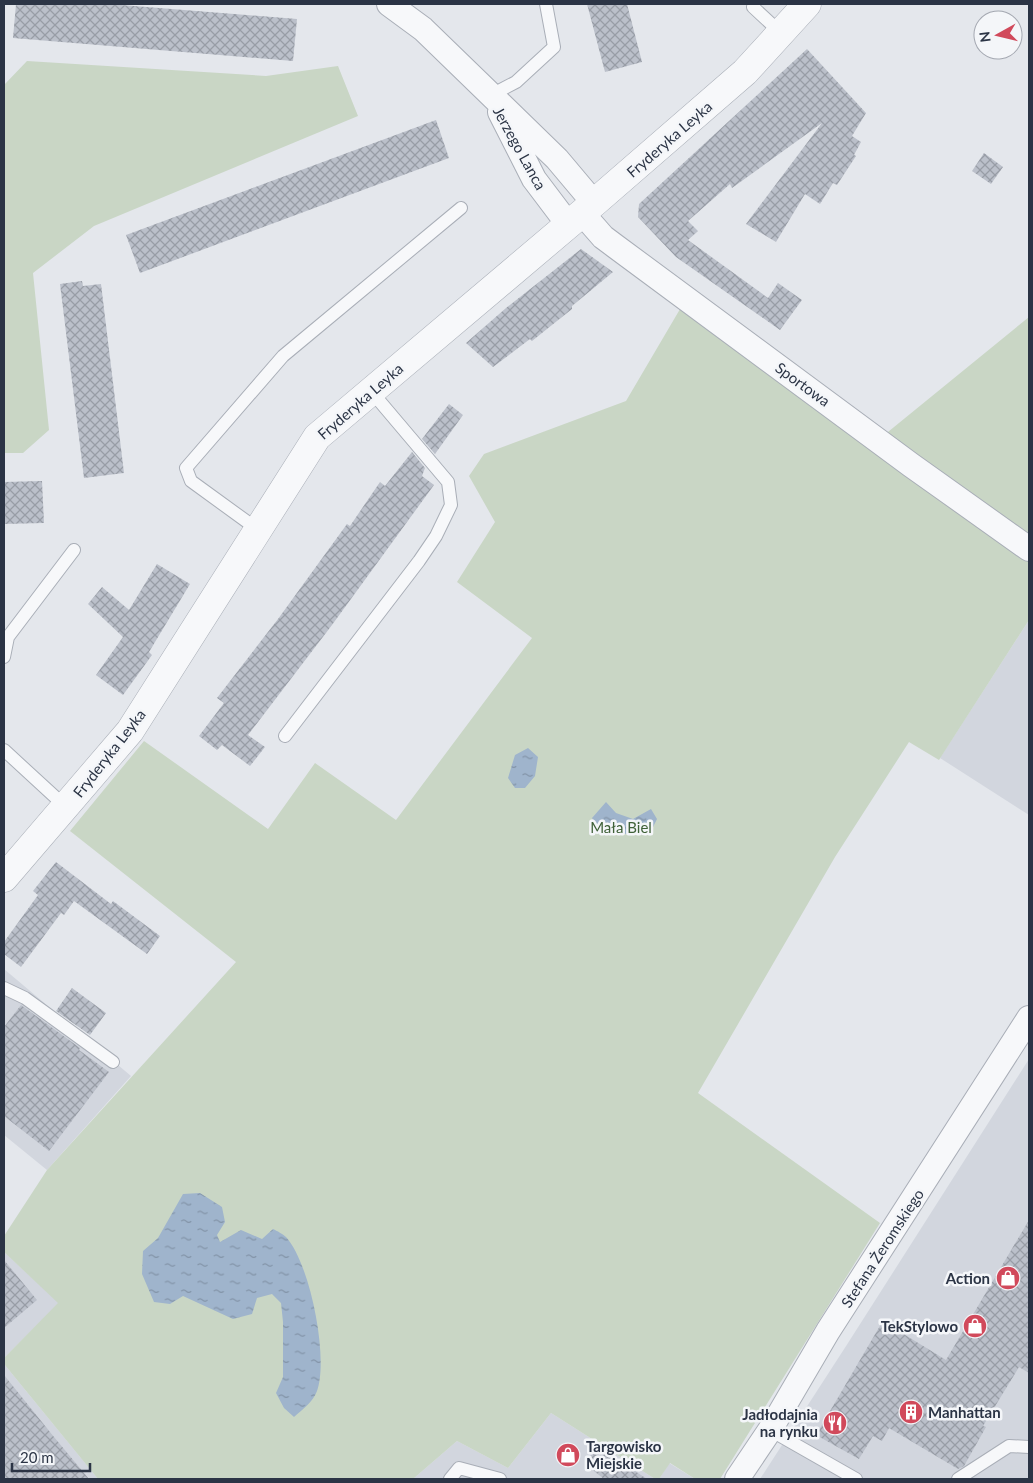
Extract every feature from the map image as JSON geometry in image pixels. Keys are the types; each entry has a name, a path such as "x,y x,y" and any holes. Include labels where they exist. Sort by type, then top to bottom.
{"street":[{"name":"Jerzego Lanca","path":"389,4 423,29 556,159 581,213"},
{"name":"Fryderyka Leyka","path":"4,878 130,731 317,436 745,72 782,34 807,4"},
{"name":"Jerzego Lanca","path":"491,95 534,179 581,213"},
{"name":"Sportowa","path":"581,213 603,237 1029,549"},
{"name":"Stefana Żeromskiego","path":"737,1479 770,1430 828,1331 1029,1018"}],"lane":[{"path":"491,95 516,82 554,47 546,4"},
{"path":"752,5 782,34"},
{"path":"257,529 191,481 186,468 283,356 461,208"},
{"path":"285,736 419,560 436,536 451,505 448,482 371,391"},
{"path":"4,657 8,637 74,550"},
{"path":"4,750 66,807"},
{"path":"4,988 25,998 113,1062"},
{"path":"770,1430 856,1479"},
{"path":"958,1479 1009,1446 1029,1446"},
{"path":"450,1479 459,1468 500,1479"}],"shaded area":[{"path":"1029,620 1029,815 940,758"},
{"path":"4,969 131,1076 47,1170 4,1135"},
{"path":"1029,1059 1029,1479 760,1479 848,1343"},
{"path":"4,1252 59,1303 4,1358"},
{"path":"4,1364 85,1463 98,1479 4,1479"},
{"name":"Targowisko Miejskie","path":"551,1413 655,1479 413,1479 457,1441 508,1468"},
{"name":"Targowisko Miejskie","path":"669,1463 695,1479 659,1479"}],"green space":[{"path":"27,61 266,76 338,66 358,116 94,226 33,273 49,430 23,453 4,453 4,85"},
{"name":"Mała Biel","path":"683,304 1029,558 1029,620 939,760 909,742 835,857 698,1093 880,1223 720,1479 695,1479 670,1463 659,1479 655,1479 551,1413 508,1468 457,1441 413,1479 98,1479 4,1364 4,1358 58,1303 4,1252 4,1236 47,1170 236,962 70,831 144,741 268,829 315,763 396,820 532,638 457,582 495,522 469,476 484,454 626,401"},
{"path":"1029,317 1029,535 883,436"}],"water":[{"path":"528,748 538,757 535,776 525,788 515,788 508,778 515,755"},
{"path":"606,802 616,813 633,819 651,809 657,819 651,831 626,834 610,833 597,825 592,818"},
{"path":"200,1193 222,1207 225,1222 217,1235 220,1242 241,1230 262,1239 273,1229 286,1237 303,1267 310,1288 319,1335 320,1376 313,1399 294,1417 284,1408 276,1393 283,1377 283,1322 281,1303 272,1294 257,1298 252,1314 233,1319 183,1296 170,1304 154,1302 142,1274 143,1251 158,1238 183,1194"}],"building":[{"path":"16,4 109,4 297,19 293,61 13,38"},
{"path":"587,4 627,4 642,62 605,72"},
{"path":"807,49 866,113 852,136 861,142 854,155 856,156 837,185 833,183 820,204 805,194 776,242 746,224 822,123 732,188 730,184 688,221 698,231 688,240 768,298 778,283 802,300 780,330 676,257 638,217 639,204"},
{"path":"436,120 449,158 140,273 126,235"},
{"path":"984,153 1003,167 991,184 972,171"},
{"path":"581,249 613,272 572,306 572,309 532,341 530,339 493,367 466,343 506,308"},
{"path":"82,281 83,286 101,284 124,473 84,478 60,284"},
{"path":"449,404 463,415 435,454 422,439"},
{"path":"412,452 425,468 422,476 434,485 332,625 248,735 265,747 250,766 222,745 217,750 199,736 224,703 217,698 278,619 347,524 350,526 380,482 385,486"},
{"path":"42,481 44,523 4,524 4,482"},
{"path":"157,564 190,584 149,652 152,655 123,695 96,675 123,637 88,604 102,587 129,610"},
{"path":"56,862 111,904 113,901 160,936 147,954 74,901 64,915 61,913 21,967 4,954 4,942 38,895 33,891"},
{"path":"72,988 106,1013 90,1035 56,1011"},
{"path":"21,1005 80,1048 79,1050 109,1072 49,1151 4,1116 4,1027"},
{"path":"1029,1220 1029,1373 1019,1367 983,1426 986,1427 964,1466 958,1469 889,1428 882,1441 873,1436 859,1459 816,1435 884,1319 903,1331 902,1333 946,1360"},
{"path":"4,1260 37,1300 4,1328"},
{"path":"4,1375 54,1437 89,1479 4,1479"},
{"path":"597,1446 647,1479 604,1479 585,1464"}],"place":[{"name":"Action","path":"1008,1278"},
{"name":"TekStylowo","path":"975,1326"},
{"name":"Manhattan","path":"911,1412"},
{"name":"Jadłodajnia na rynku","path":"835,1423"},
{"name":"Targowisko Miejskie","path":"568,1455"}]}
